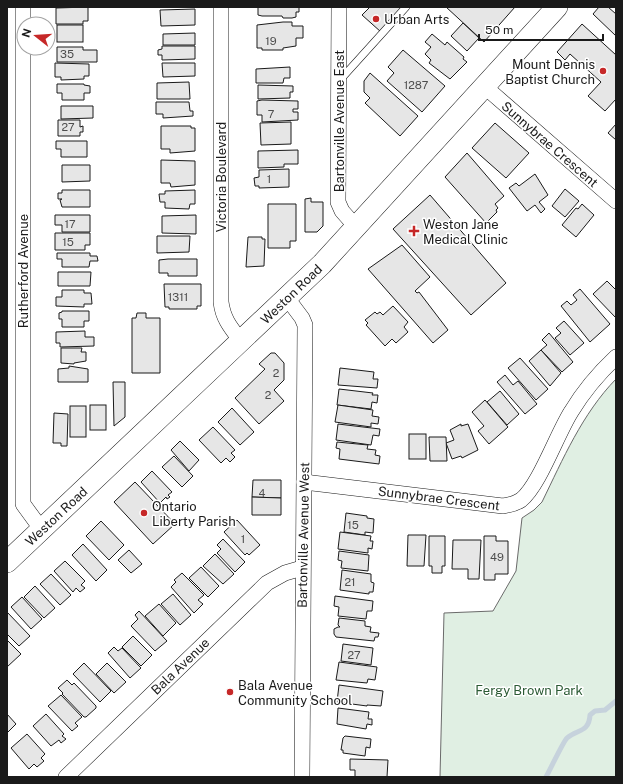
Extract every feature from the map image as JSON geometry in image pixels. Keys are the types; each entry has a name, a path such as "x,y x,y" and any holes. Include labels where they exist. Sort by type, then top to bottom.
{"main road":[{"name":"Weston Road","path":"7,562 287,298 357,228 557,7"}],"street":[{"name":"Rutherford Avenue","path":"23,7 23,504 42,530"},
{"name":"Victoria Boulevard","path":"221,7 221,302 223,316 241,341"},
{"name":"Bartonville Avenue East","path":"339,7 338,202 342,211 357,228"},
{"name":"Sunnybrae Crescent","path":"484,86 616,201"},
{"name":"Bartonville Avenue West","path":"287,298 302,318 304,325 302,777"},
{"name":"Sunnybrae Crescent","path":"304,482 503,506 514,504 521,500 534,484 563,424 581,397 616,357"},
{"name":"Bala Avenue","path":"66,777 267,583 302,568"}],"lane":[{"path":"339,82 406,7"}],"green space":[{"name":"Fergy Brown Park","path":"616,379 616,777 440,777 444,613 493,611 516,571 522,518 534,510 542,502 583,422"}],"building":[{"path":"88,7 88,21 83,21 83,24 56,24 56,8"},
{"path":"258,7 299,7 299,12 296,12 296,17 292,18 283,18 282,16 262,16 258,15"},
{"path":"370,7 404,7 381,32 362,15"},
{"path":"446,7 515,7 484,42"},
{"path":"599,7 608,7 616,14 616,36 593,14"},
{"path":"195,9 195,25 161,26 160,10"},
{"path":"292,22 292,26 303,26 303,38 296,38 296,46 283,48 283,50 262,50 262,48 257,48 257,25"},
{"path":"463,23 479,38 467,51 451,36"},
{"name":"Mount Dennis Baptist Church","path":"582,24 616,55 616,99 605,111 588,96 601,82 570,54 565,60 557,52"},
{"path":"57,25 83,25 83,42 57,42"},
{"path":"195,33 195,45 163,45 163,34"},
{"path":"432,34 445,45 447,42 464,57 463,59 467,62 450,79 429,63 431,60 425,54 431,47 425,42"},
{"path":"162,46 195,46 195,59 162,60 162,55 158,55 158,50 162,49"},
{"path":"57,47 83,47 83,50 97,50 97,62 57,62"},
{"path":"403,50 445,86 422,112 387,81 394,73 388,67"},
{"path":"55,63 89,64 89,76 84,76 84,79 61,80 61,77 55,77"},
{"path":"162,63 195,63 195,76 163,77"},
{"path":"290,67 290,78 284,78 283,83 256,83 256,69"},
{"path":"370,73 418,116 400,136 365,103 370,98 364,92 364,81"},
{"path":"189,82 190,99 157,99 157,83"},
{"path":"57,84 84,84 90,86 90,93 84,93 84,100 62,100 62,93 57,93"},
{"path":"258,85 293,86 293,92 290,92 290,98 258,99"},
{"path":"257,101 298,101 298,109 293,109 293,112 298,112 298,120 262,122 262,115 257,115"},
{"path":"156,102 189,102 190,111 193,111 193,116 163,118 163,114 156,114"},
{"path":"61,106 93,106 93,118 61,119"},
{"path":"58,120 80,120 80,127 83,126 83,132 80,132 80,136 58,136"},
{"path":"291,122 291,144 261,145 260,123"},
{"path":"495,123 529,153 506,178 472,148"},
{"path":"616,124 616,140 608,133"},
{"path":"161,126 191,126 191,128 195,128 195,151 170,153 170,149 161,149"},
{"path":"56,141 87,141 87,157 61,157 61,149 56,149"},
{"path":"298,150 298,164 284,164 284,167 258,168 258,151"},
{"path":"467,153 504,196 495,204 498,208 496,210 497,212 486,223 445,177"},
{"path":"161,160 195,161 195,185 171,187 170,183 161,183"},
{"path":"62,165 90,165 90,181 62,182"},
{"path":"289,169 289,187 259,188 259,186 255,186 254,178 259,177 259,170"},
{"path":"535,174 548,195 539,202 545,209 541,213 535,205 527,211 509,188 516,183 519,186"},
{"path":"565,189 579,201 565,217 552,206"},
{"path":"62,190 90,190 90,207 62,207 60,200 62,199 58,199 58,193 62,193"},
{"path":"195,190 195,204 190,204 189,209 165,208 165,202 160,202 159,194 165,194 165,191"},
{"path":"430,195 506,283 471,315 393,229"},
{"path":"311,198 311,202 323,202 323,226 317,232 305,232 305,199"},
{"path":"268,204 296,204 296,241 290,241 290,248 268,248"},
{"path":"582,204 594,215 576,237 562,225 576,208 578,209"},
{"path":"55,215 90,215 90,232 62,232 62,225 55,225"},
{"path":"196,215 196,234 162,233 162,216"},
{"path":"55,233 90,233 90,245 85,245 85,250 55,250"},
{"path":"157,236 190,236 189,252 157,253"},
{"path":"248,237 262,237 262,239 265,239 264,266 246,267"},
{"path":"402,245 430,277 415,291 417,293 419,292 448,330 433,343 368,269"},
{"path":"57,253 90,253 90,256 97,256 98,261 90,261 89,267 62,267 62,259 57,259"},
{"path":"197,259 197,276 168,276 168,273 159,273 159,260"},
{"path":"58,272 91,272 90,286 58,286"},
{"path":"607,281 616,290 616,318 593,294"},
{"path":"164,284 201,284 201,306 197,306 197,309 169,309 169,307 165,307"},
{"path":"580,289 610,324 590,342 561,306 567,301 571,305 577,300 573,295"},
{"path":"62,290 84,290 84,293 91,293 92,304 84,304 84,307 56,306 56,297 62,297"},
{"path":"393,306 408,322 404,327 408,332 396,343 392,339 385,346 366,325 368,323 365,320 375,312 377,314 380,312 383,315"},
{"path":"62,311 89,311 89,321 84,321 84,327 62,327 62,319 59,319 59,313"},
{"path":"137,313 146,313 146,318 160,318 160,373 132,373 132,318 136,318"},
{"path":"564,321 584,343 570,355 555,338 561,333 556,328"},
{"path":"85,331 85,337 94,337 94,346 60,347 60,343 56,343 56,332"},
{"path":"549,333 573,362 562,372 541,350 547,345 542,340"},
{"path":"61,348 82,348 81,352 86,352 86,361 74,364 61,363"},
{"path":"541,350 561,373 550,386 529,361"},
{"path":"271,353 275,353 284,363 284,380 274,390 284,401 259,424 235,398 265,369 259,364"},
{"path":"520,358 548,389 536,400 508,368"},
{"path":"69,366 88,369 88,382 58,382 58,369 69,368"},
{"path":"340,368 374,372 373,379 378,379 377,388 338,385"},
{"path":"505,375 513,385 518,381 537,404 525,414 497,382"},
{"path":"113,382 125,382 125,417 114,426"},
{"path":"339,389 373,393 372,395 378,395 377,403 372,402 371,409 337,405"},
{"path":"500,391 519,414 507,425 487,402"},
{"path":"485,400 508,427 489,444 478,431 484,426 472,412"},
{"path":"90,405 106,405 106,430 90,430"},
{"path":"338,405 373,410 372,416 379,417 378,424 371,423 371,427 335,422"},
{"path":"70,406 86,406 86,437 70,437"},
{"path":"232,408 254,432 240,445 218,422"},
{"path":"54,413 68,414 67,446 61,446 61,443 53,443"},
{"path":"338,424 380,429 379,436 373,435 371,445 336,440"},
{"path":"461,424 461,426 468,424 478,450 462,458 461,456 452,459 446,443 454,440 450,430"},
{"path":"213,427 235,450 231,453 235,457 230,462 226,458 221,463 199,440"},
{"path":"409,434 426,434 426,459 409,459"},
{"path":"429,437 446,437 447,461 430,461"},
{"path":"180,441 199,460 189,471 171,450"},
{"path":"337,442 368,445 367,449 376,450 375,455 380,456 379,464 339,459 340,449 336,448"},
{"path":"174,456 193,476 182,487 162,467"},
{"path":"152,471 172,492 168,495 170,497 167,499 166,497 160,503 141,482"},
{"path":"253,480 281,480 281,498 252,497"},
{"name":"Ontario Liberty Parish","path":"135,482 175,524 153,544 114,502"},
{"path":"252,497 281,498 281,515 252,515"},
{"path":"346,513 367,516 367,518 374,519 373,533 365,532 365,535 344,532"},
{"path":"237,520 260,545 249,555 247,553 245,555 224,532"},
{"path":"101,521 124,545 109,560 86,536"},
{"path":"340,532 371,536 370,541 373,541 372,549 368,548 368,553 338,549"},
{"path":"408,535 426,535 424,566 407,566"},
{"path":"429,536 445,536 445,566 442,566 442,573 432,573 432,566 429,566"},
{"path":"484,536 496,536 496,541 508,541 508,574 495,574 495,580 484,580"},
{"path":"223,539 245,562 235,572 217,553 221,549 217,545"},
{"path":"453,540 481,540 479,579 468,579 468,569 452,569"},
{"path":"83,544 107,570 96,581 72,555"},
{"path":"129,550 142,564 131,573 118,560"},
{"path":"339,551 369,555 368,571 341,568 342,561 338,560"},
{"path":"215,554 234,574 223,584 203,566"},
{"path":"65,561 85,581 81,585 85,588 80,592 76,588 73,592 54,571"},
{"path":"201,567 219,586 208,597 189,578"},
{"path":"342,570 371,574 371,582 374,583 373,592 369,592 369,594 340,590"},
{"path":"182,573 204,595 198,600 203,604 194,613 171,587 176,582 174,580"},
{"path":"51,574 71,595 60,605 40,584"},
{"path":"35,586 55,608 44,618 24,597"},
{"path":"173,594 191,615 180,625 161,604"},
{"path":"335,596 373,601 372,611 367,611 366,619 338,616 339,607 334,606"},
{"path":"22,597 42,619 31,629 11,607"},
{"path":"159,604 176,623 163,636 145,616"},
{"path":"139,611 167,641 155,651 131,626 138,619 135,615"},
{"path":"7,612 30,636 19,646 7,634"},
{"path":"339,618 365,621 365,626 371,627 370,632 379,633 378,637 375,637 374,641 336,637 334,634 334,629 340,627 338,625"},
{"path":"133,636 152,655 141,666 122,647"},
{"path":"7,640 21,654 7,667"},
{"path":"343,644 373,648 371,665 341,661"},
{"path":"114,647 118,651 122,648 141,668 130,678 108,653"},
{"path":"339,662 377,667 375,680 368,679 367,683 336,680"},
{"path":"84,663 111,691 100,702 73,674"},
{"path":"107,663 126,682 114,693 96,674"},
{"path":"67,680 72,685 74,683 96,706 96,708 86,717 84,717 58,688"},
{"path":"339,685 383,691 381,706 367,706 337,702"},
{"path":"61,695 82,717 75,723 78,726 72,731 48,706"},
{"path":"338,708 369,712 368,719 372,719 372,725 367,724 366,729 337,724"},
{"path":"7,714 16,724 7,733"},
{"path":"46,714 64,734 62,736 66,739 61,743 59,740 51,746 33,726"},
{"path":"27,734 45,754 41,758 44,761 37,767 34,764 29,769 11,748"},
{"path":"345,736 371,739 370,748 366,747 365,756 343,753 343,750 341,750 343,738"},
{"path":"350,759 388,760 387,777 355,777 355,770 350,770"}],"waterway":[{"path":"546,777 567,738 585,728 589,721 590,715 595,711 605,710 616,701"}],"place":[{"name":"Urban Arts","path":"376,19"},
{"name":"Mount Dennis Baptist Church","path":"603,71"},
{"name":"Weston Jane Medical Clinic","path":"414,231"},
{"name":"Ontario Liberty Parish","path":"144,513"},
{"name":"Bala Avenue Community School","path":"230,692"}]}
